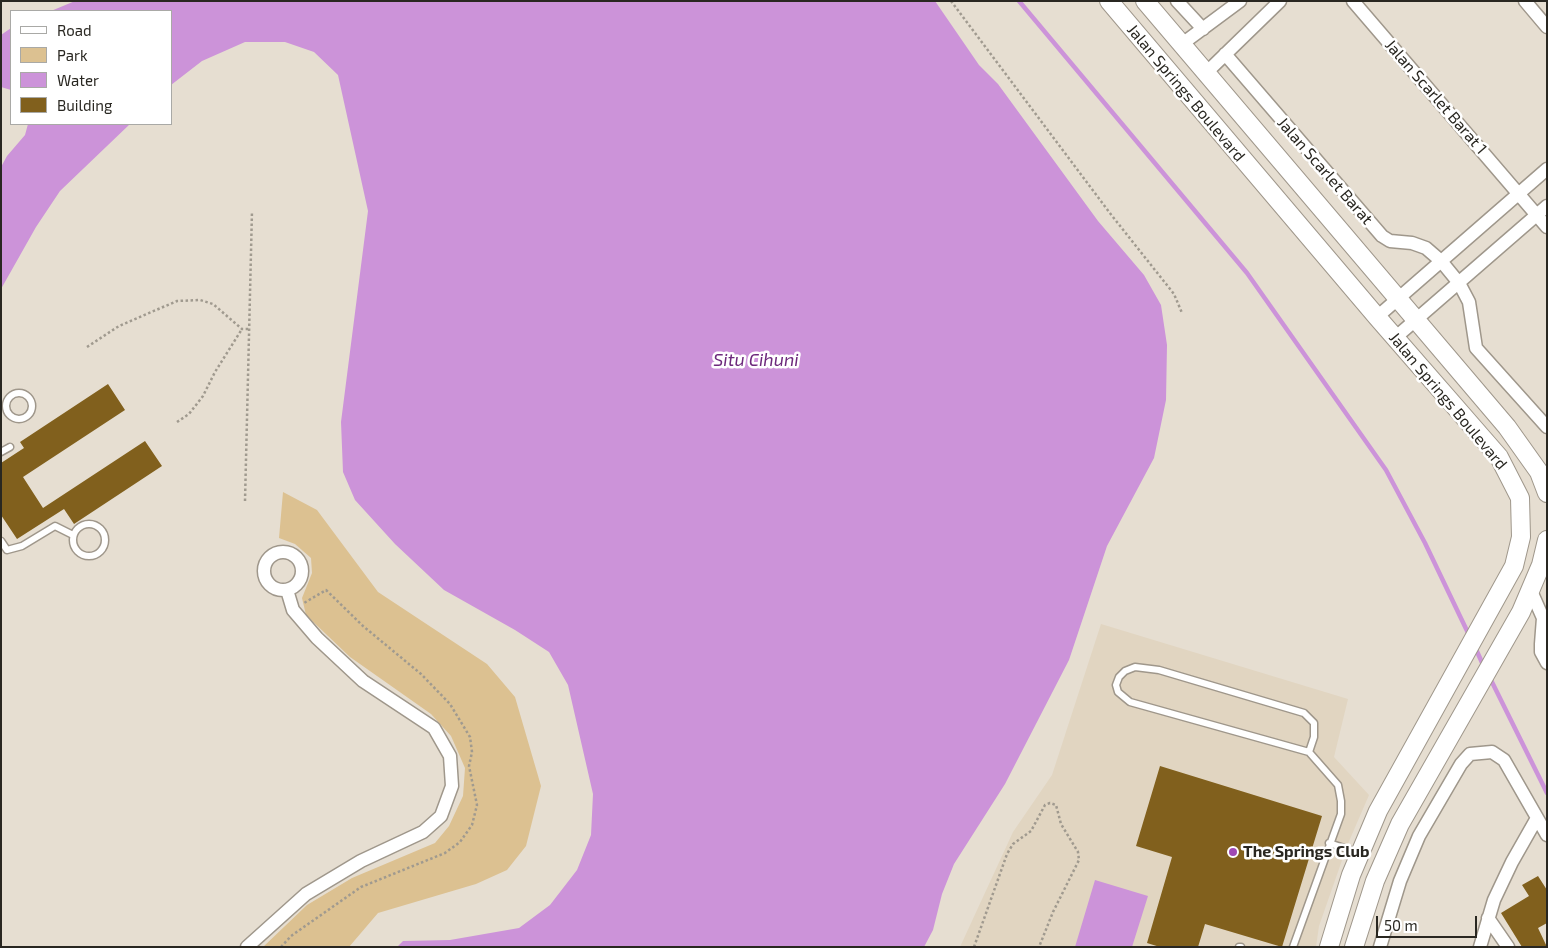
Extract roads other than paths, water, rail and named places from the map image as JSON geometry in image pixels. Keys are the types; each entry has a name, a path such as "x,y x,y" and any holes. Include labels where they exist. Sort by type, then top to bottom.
{"main road":[{"name":"Jalan Springs Boulevard","path":"1109,1 1377,317 1499,457 1518,492 1522,519 1519,550 1514,566 1394,781 1359,853 1329,947"},
{"name":"Jalan Springs Boulevard","path":"1145,1 1508,427 1539,472 1547,493"},
{"path":"1354,947 1375,881 1400,824 1470,705 1532,591 1547,540"}],"street":[{"path":"1177,1 1203,30"},
{"path":"1182,44 1240,1"},
{"path":"1206,73 1280,1"},
{"name":"Jalan Scarlet Barat 1","path":"1354,1 1518,194 1542,211 1547,226"},
{"path":"1525,1 1547,27"},
{"name":"Jalan Scarlet Barat","path":"1225,54 1382,236 1390,241 1412,243 1426,248 1441,261 1458,283 1469,302 1473,341 1476,348 1547,427"},
{"path":"1377,317 1547,169"},
{"path":"1396,337 1542,211"},
{"path":"247,947 306,894 362,860 423,832 441,816 452,786 450,756 434,728 363,680 317,638 292,610 287,590"},
{"path":"1532,591 1543,618 1541,652 1547,662"},
{"path":"1380,947 1400,881 1419,836 1460,764 1470,754 1492,752 1504,760 1547,835"},
{"path":"1480,947 1488,918 1512,862 1537,818"},
{"path":"1488,918 1508,947"}],"lane":[{"path":"18,393 27,396 32,404 30,412 23,419 14,419 4,415 5,404 10,396 18,393"},
{"path":"1,452 10,447"},
{"path":"91,523 101,528 106,538 103,549 94,556 82,555 74,547 73,536 79,526 91,523"},
{"path":"1,541 6,550 22,546 55,526 73,536"},
{"path":"1293,947 1341,814 1338,785 1328,771 1309,752 1130,702 1118,692 1116,685 1119,677 1125,671 1135,667 1158,670 1304,714 1314,723 1314,737 1309,752"},
{"path":"1329,843 1359,853"}],"water":[{"name":"Situ Cihuni","path":"75,1 935,1 979,65 998,84 1098,221 1144,275 1161,305 1167,345 1166,400 1154,458 1107,546 1069,660 1005,784 954,864 942,894 933,930 924,947 397,947 403,941 450,940 519,928 550,905 577,870 591,835 593,794 568,685 549,652 515,630 444,590 395,544 355,500 343,472 341,422 368,211 338,75 314,52 285,42 245,42 202,61 172,84 172,10 53,10"},
{"path":"10,29 10,90 1,87 1,35"},
{"path":"28,125 129,125 60,191 36,227 1,289 1,167 7,156 25,135"},
{"path":"1095,880 1148,896 1132,947 1075,947"}],"waterway":[{"path":"1019,1 1247,273 1386,470 1425,543 1469,635"},
{"path":"1475,647 1484,667"},
{"path":"1490,678 1547,793"}],"place":[{"name":"The Springs Club","path":"1233,852"}]}
